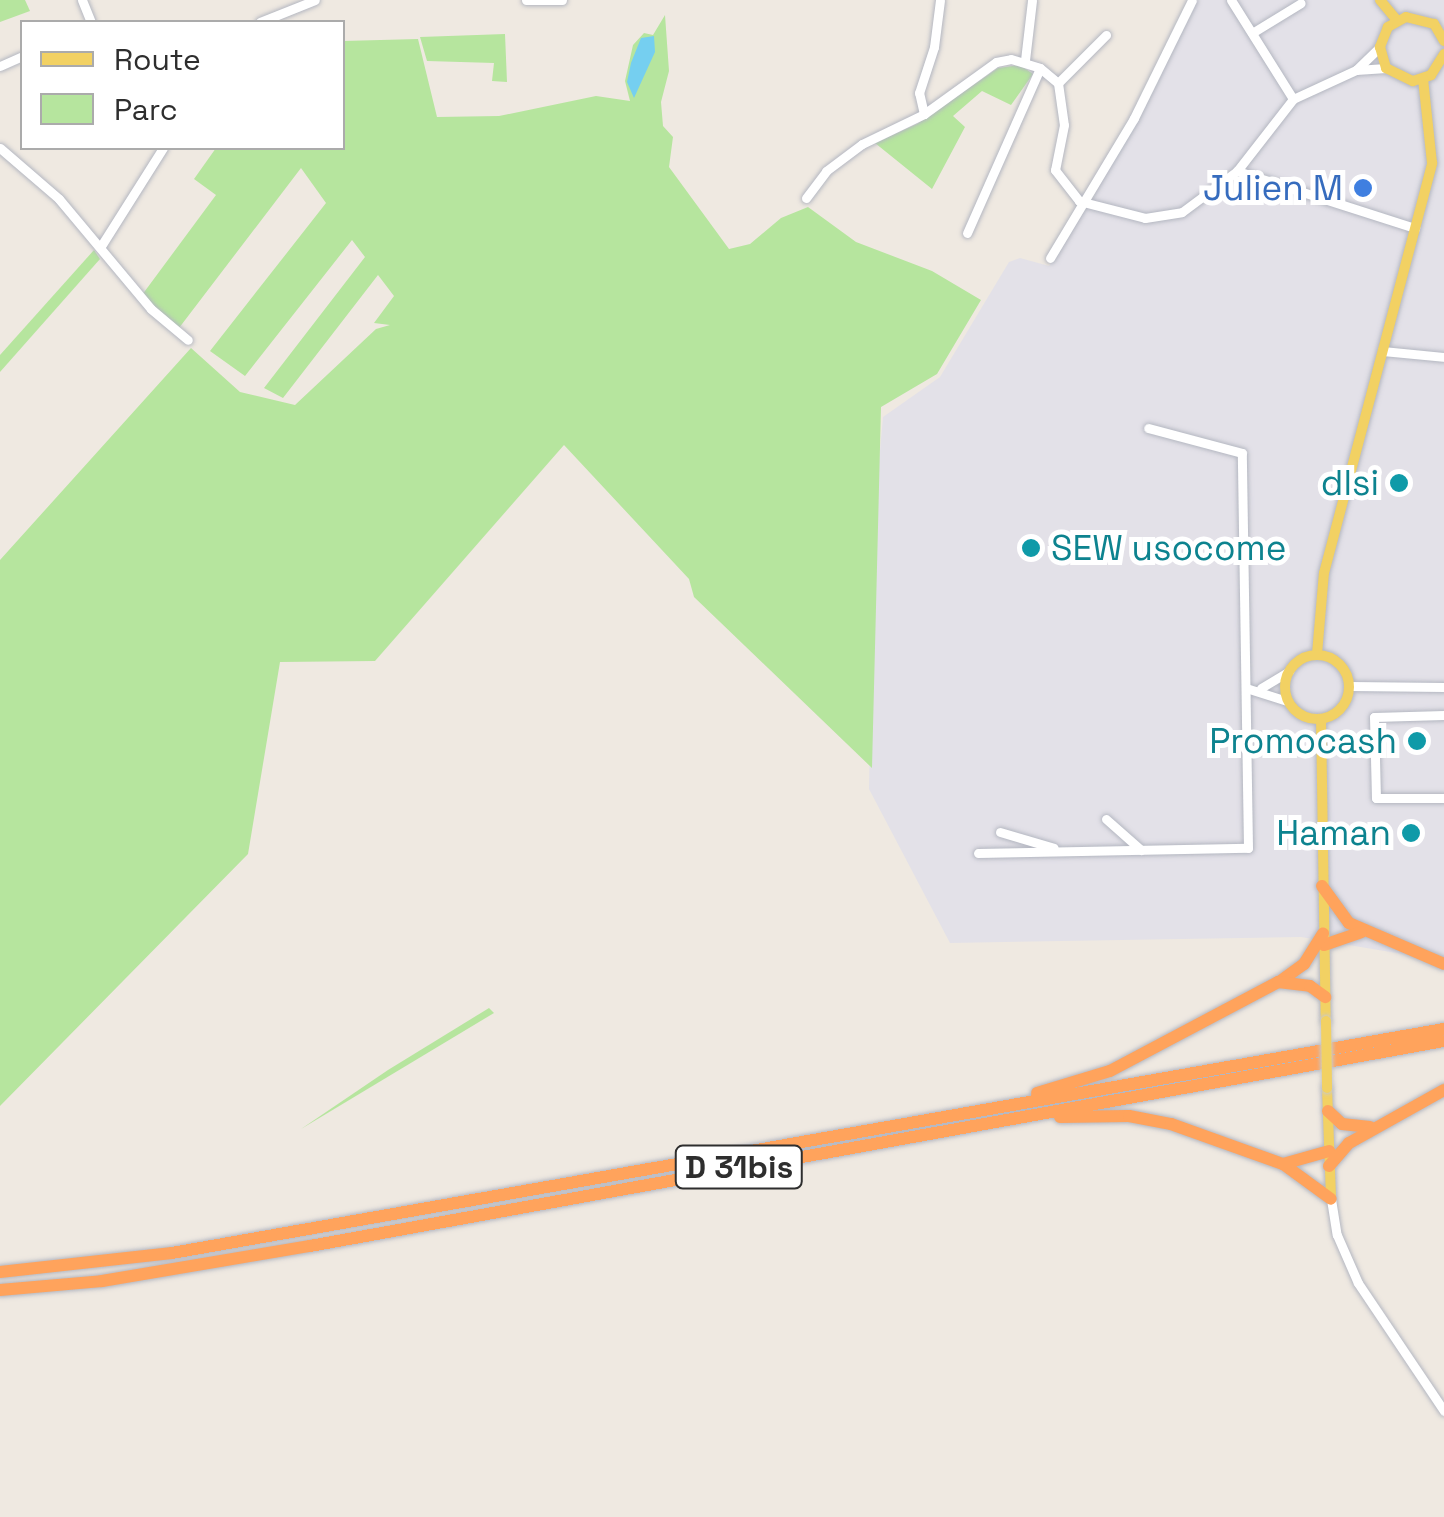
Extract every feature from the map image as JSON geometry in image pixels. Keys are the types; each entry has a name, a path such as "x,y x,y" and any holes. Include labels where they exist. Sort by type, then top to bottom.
{"highway":[{"path":"1322,886 1338,914 1364,933 1444,964"},
{"path":"936,1119 1110,1071 1278,982 1304,964 1323,939 1350,932 1364,933"},
{"path":"1278,982 1310,986 1325,997"},
{"name":"D 31bis","path":"0,1272 172,1253 1444,1029"},
{"name":"D 31bis","path":"0,1290 102,1282 1444,1041"},
{"path":"1329,1166 1376,1126 1444,1090"},
{"path":"1328,1111 1342,1124 1376,1126"},
{"path":"998,1120 1129,1116 1284,1164 1331,1198"},
{"path":"1284,1164 1329,1151"}],"main road":[{"path":"1380,0 1397,20"},
{"path":"1397,20 1426,19 1444,41"},
{"path":"1397,20 1380,47 1386,68 1403,80 1423,79"},
{"path":"1317,654 1324,573 1432,162 1423,79 1444,54"},
{"path":"1317,654 1341,664 1350,686 1342,708 1321,720 1306,718 1288,701 1289,671 1317,654"},
{"path":"1321,720 1331,1198"}],"street":[{"path":"265,20 315,0"},
{"path":"526,0 562,0"},
{"path":"924,114 919,93 934,47 940,0"},
{"path":"1025,60 1032,0"},
{"path":"1050,258 1192,0"},
{"path":"1231,0 1292,99"},
{"path":"1252,34 1301,3"},
{"path":"1058,83 1106,35"},
{"path":"806,198 826,171 862,144 924,114 996,62 1025,60 1058,83 1064,125 1055,170 1062,186 1083,203 1145,218 1182,212 1237,171 1292,99 1356,70 1380,47"},
{"path":"967,233 1040,68"},
{"path":"1356,70 1386,68"},
{"path":"0,148 101,246 150,308 188,340"},
{"path":"101,246 161,150"},
{"path":"1237,171 1415,228"},
{"path":"1382,351 1444,357"},
{"path":"978,853 1248,848 1242,453 1148,428"},
{"path":"1262,688 1289,671"},
{"path":"1350,686 1444,687"},
{"path":"1246,688 1262,688 1288,701"},
{"path":"1444,715 1374,717 1376,798 1444,798"},
{"path":"1106,819 1141,850"},
{"path":"1000,832 1064,852"},
{"path":"1331,1198 1336,1235 1358,1283 1444,1410"}],"shaded area":[{"path":"1195,0 1444,0 1444,961 1301,937 950,943 869,789 874,517 883,417 940,377 1009,262 1020,258 1049,266 1093,198"}],"green space":[{"path":"0,0 25,0 30,11 0,22"},
{"path":"665,15 669,71 661,102 663,126 673,137 669,167 729,249 750,244 781,218 808,207 856,242 932,271 981,300 937,374 881,407 872,768 694,597 689,579 564,445 375,661 280,662 248,854 0,1106 0,560 191,348 240,392 295,405 376,329 390,325 374,323 394,296 378,275 283,398 264,388 365,257 352,240 245,376 210,351 326,203 301,168 179,328 142,295 216,195 194,179 215,150 345,150 345,41 418,39 437,117 499,116 596,96 630,101 625,81 633,45 644,33 653,35"},
{"path":"505,34 507,82 492,81 494,63 427,61 420,37"},
{"path":"1020,65 1033,74 1011,105 982,91 953,116 965,127 932,189 875,143 917,124 998,68"},
{"path":"94,250 100,259 0,372 0,355"},
{"path":"489,1008 494,1013 301,1129 388,1070"}],"water":[{"path":"654,36 655,52 634,98 627,82 631,63 641,38"}],"place":[{"name":"Julien M","path":"1363,188"},
{"name":"dlsi","path":"1399,483"},
{"name":"SEW usocome","path":"1031,548"},
{"name":"Promocash","path":"1417,741"},
{"name":"Haman","path":"1411,833"}]}
